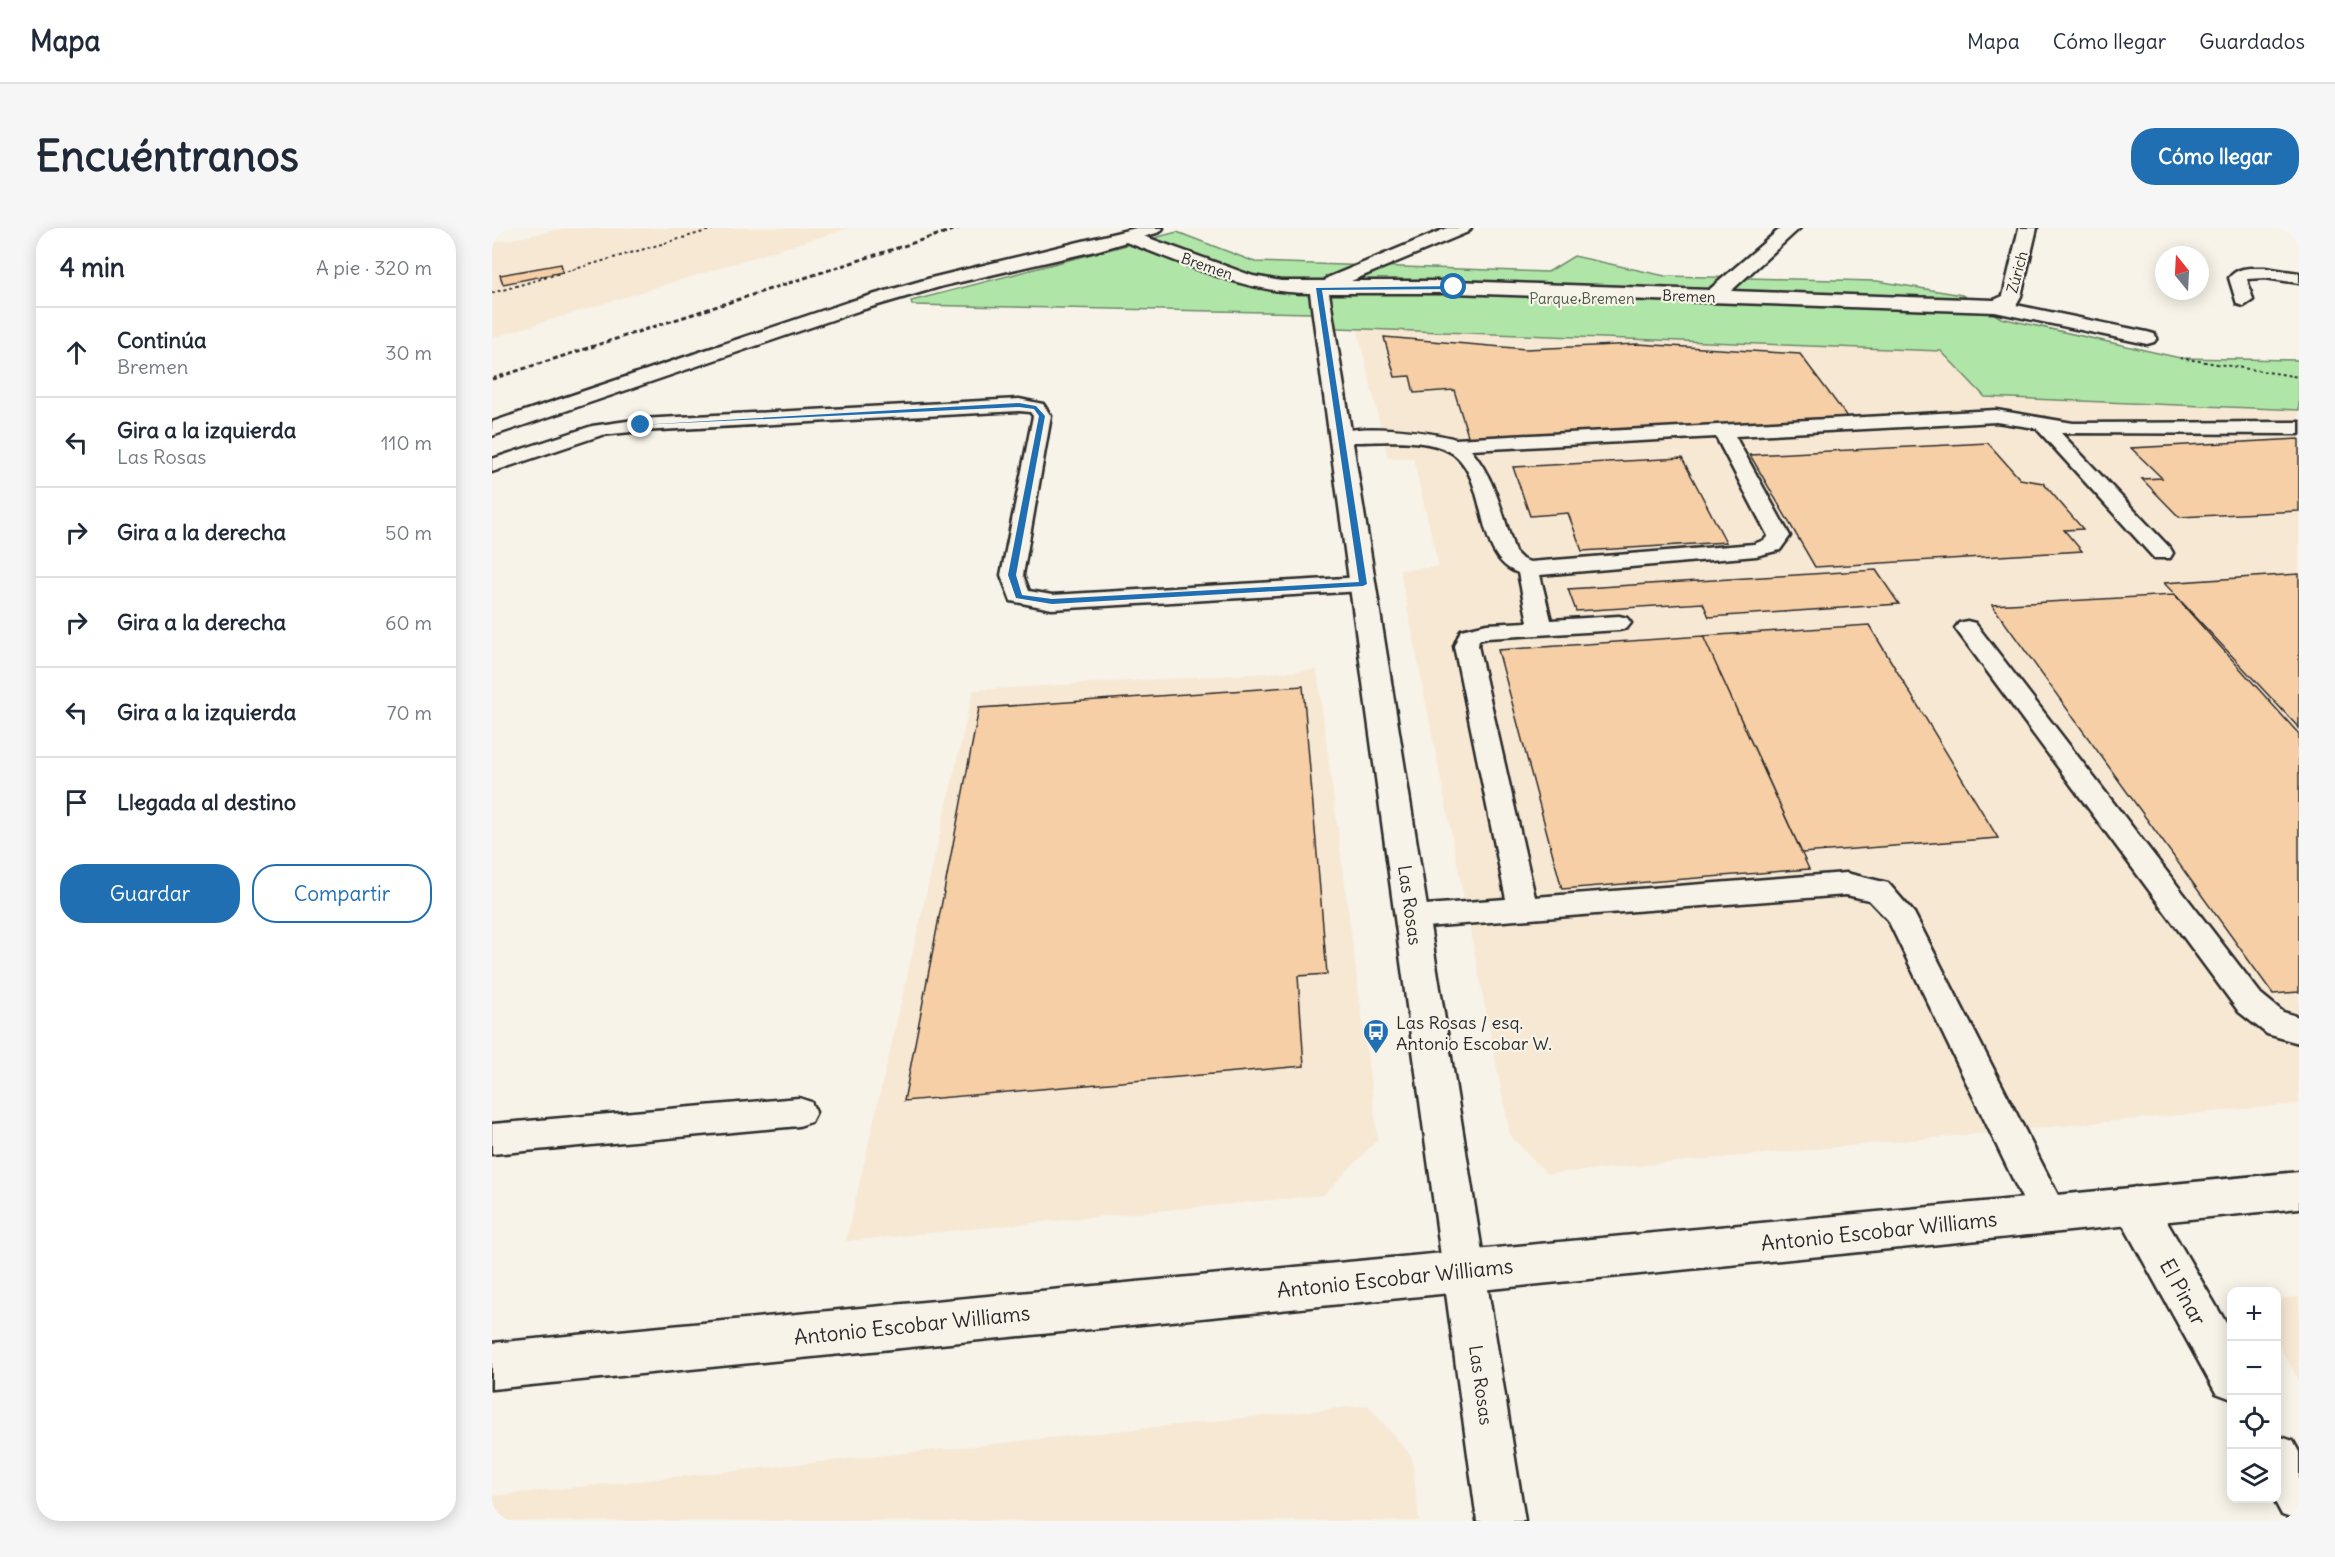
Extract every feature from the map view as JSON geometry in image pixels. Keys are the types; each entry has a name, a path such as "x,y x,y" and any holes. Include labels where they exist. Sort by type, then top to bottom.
{"street":[{"path":"492,429 874,300 1129,237 1154,228"},
{"path":"1319,288 1462,228"},
{"path":"1713,297 1791,228"},
{"name":"Zúrich","path":"1995,306 2008,302 2012,296 2028,228"},
{"name":"Bremen","path":"1129,237 1249,281 1281,287 1406,286 1995,306 2147,338"},
{"path":"2244,300 2238,278 2241,274 2257,273 2299,278"},
{"name":"Las Rosas","path":"1319,288 1502,1521"},
{"name":"Antonio Escobar Williams","path":"492,1366 2299,1190"},
{"name":"El Pinar","path":"2135,1206 2227,1368"},
{"path":"2281,1465 2299,1498"}],"lane":[{"path":"492,466 589,433 641,425 1019,405 1036,408 1042,416 1012,575 1019,597 1052,602 1363,584"},
{"path":"1450,445 1996,416 2073,429 2299,428"},
{"path":"2042,424 2162,553"},
{"path":"1341,438 1397,435 1429,437 1450,445 1475,466 1504,553 1514,564 1528,569 1756,550 1772,545 1779,536 1722,430"},
{"path":"1528,569 1541,627"},
{"path":"1523,908 1466,646 1468,635 1487,631 1618,623"},
{"path":"1967,628 2250,1003 2270,1020 2292,1030 2299,1030"},
{"path":"1412,917 1846,884 1878,891 1899,913 2049,1215"},
{"path":"492,1139 799,1112"}],"path":[{"path":"492,293 717,228"}],"shaded area":[{"path":"569,228 849,228 492,338 492,243"},
{"path":"1357,328 1941,351 1985,397 2299,410 2299,1104 1547,1174 1510,1135 1400,570 1439,567 1413,458 1388,458"},
{"path":"1317,670 1378,1139 1324,1195 846,1241 973,690"},
{"path":"2299,1297 2299,1380 2281,1350 2281,1299"},
{"path":"1368,1405 1412,1457 1419,1521 492,1521 492,1496"}],"green space":[{"name":"Parque Bremen","path":"1177,232 1255,262 1548,272 1574,256 1665,276 1877,281 1962,295 2001,318 2180,358 2299,360 2299,410 1985,397 1941,351 1313,327 1312,313 912,305 911,301"}],"building":[{"path":"561,264 563,272 503,284 500,275"},
{"path":"1384,337 1526,349 1638,344 1800,354 1848,418 1469,439 1454,390 1414,393 1410,376 1395,377"},
{"path":"2299,439 2299,511 2179,517 2142,479 2162,478 2131,448"},
{"path":"1988,443 2020,479 2043,483 2083,529 2064,530 2082,551 1815,567 1750,455"},
{"path":"1682,458 1726,542 1582,551 1568,513 1530,516 1513,467"},
{"path":"1876,570 1899,604 1709,617 1703,603 1576,611 1568,589"},
{"path":"2299,574 2299,728 2164,583"},
{"path":"2174,595 2299,734 2299,992 2273,994 1992,605"},
{"path":"1869,625 1998,838 1802,853 1703,636"},
{"path":"1703,636 1809,869 1562,889 1498,650"},
{"path":"1303,686 1327,974 1298,976 1304,1066 904,1101 979,708"}],"railway":[{"path":"492,379 959,228"}],"place":[{"name":"Las Rosas / esq. Antonio Escobar W.","path":"1376,1055"}],"route":[{"path":"641,425 1019,405 1036,408 1042,416 1012,575 1019,597 1052,602 1363,584 1319,288 1454,287"}]}
